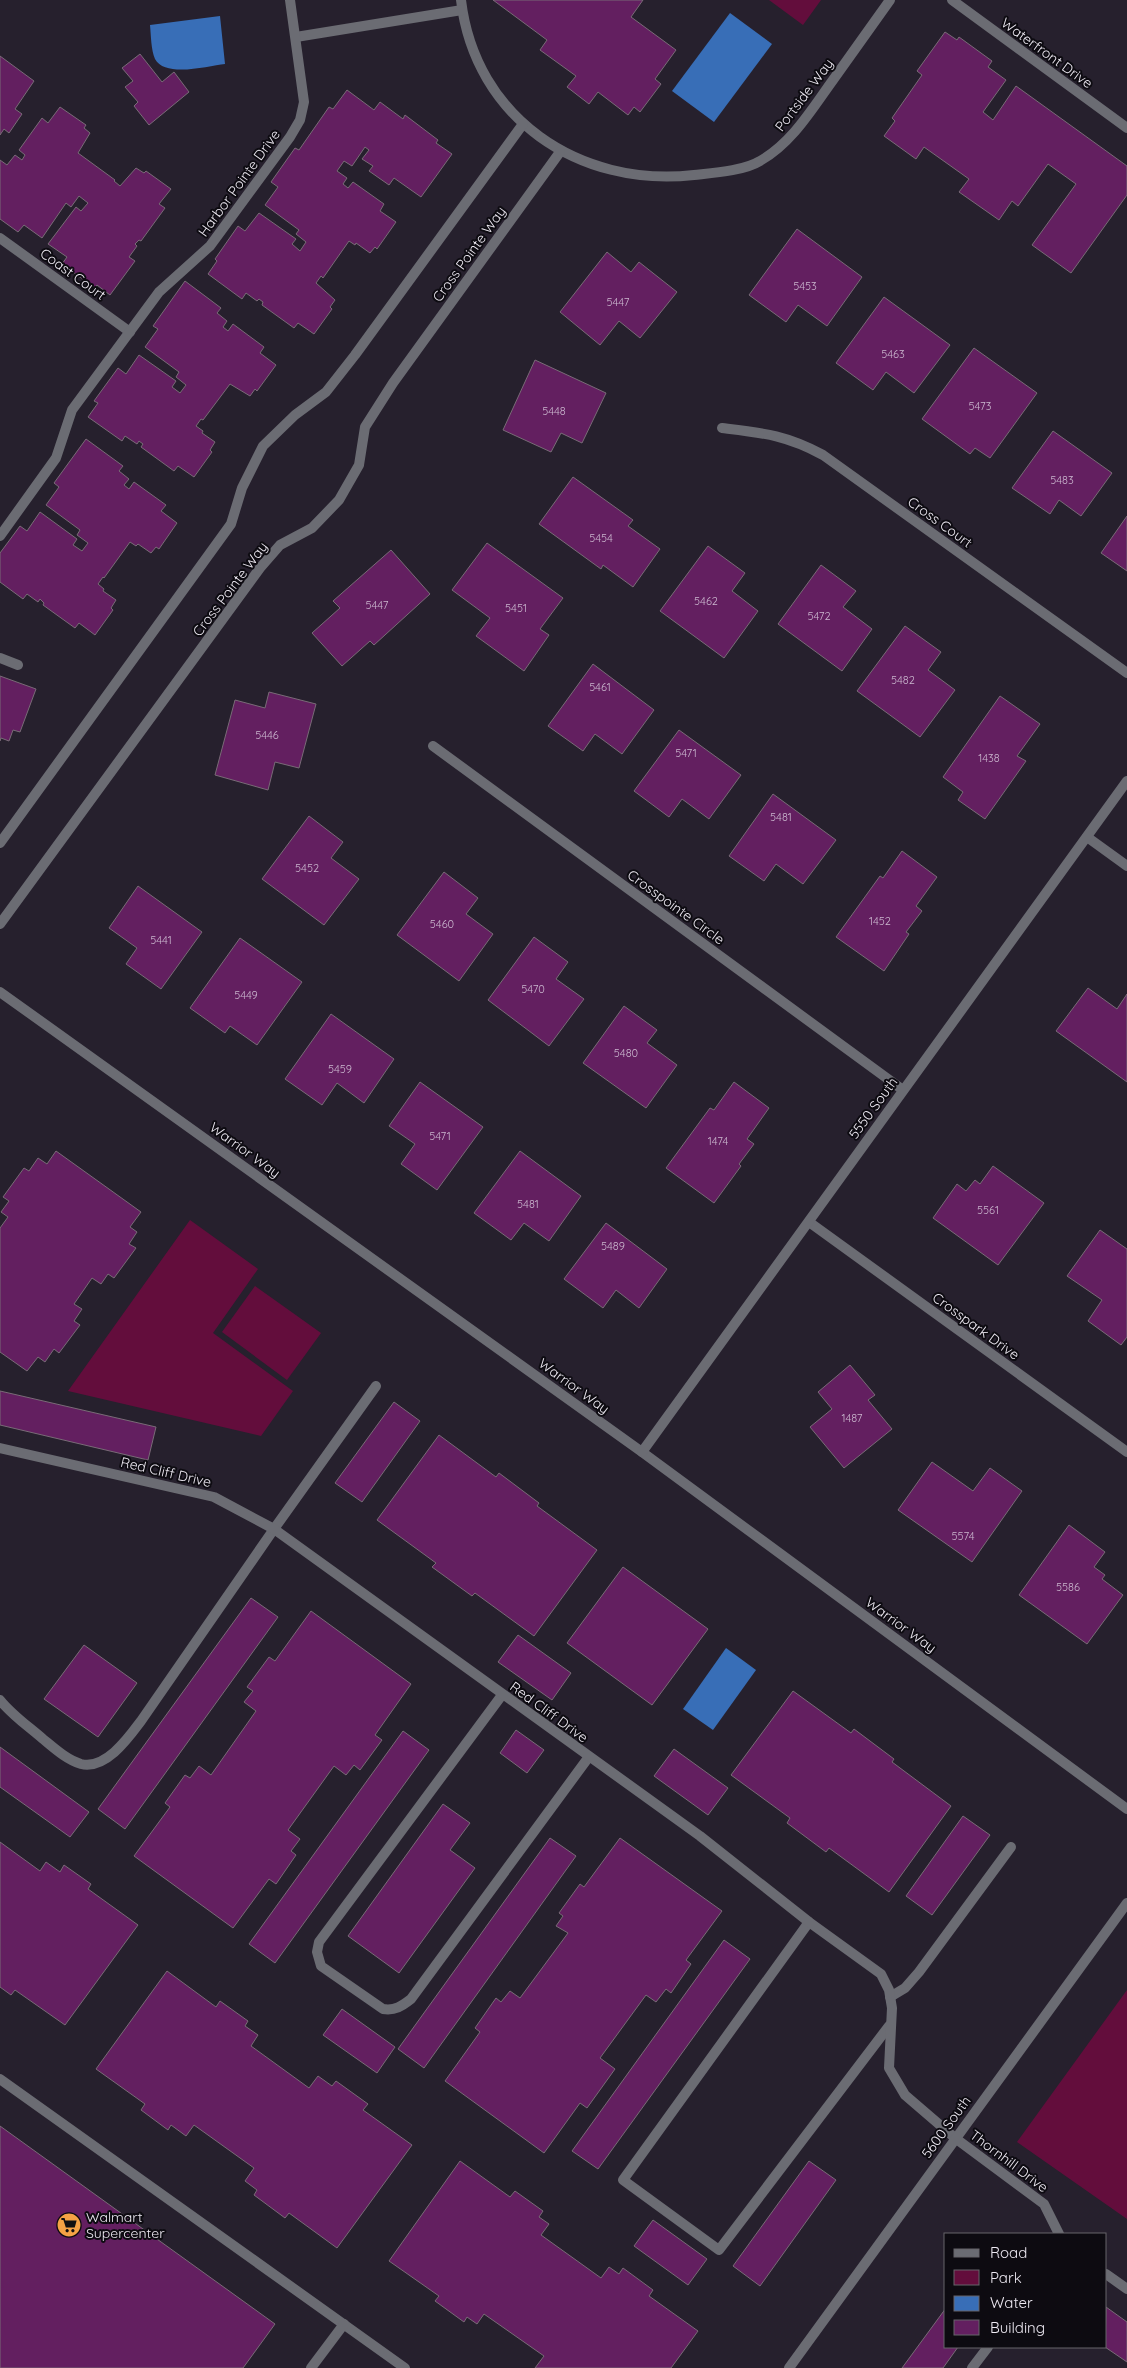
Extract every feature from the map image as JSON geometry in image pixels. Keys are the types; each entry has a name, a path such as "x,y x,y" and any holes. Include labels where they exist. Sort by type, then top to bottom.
{"street":[{"name":"Harbor Pointe Drive","path":"0,536 56,458 72,410 159,292 210,246 290,137 300,120 304,102 290,0"},
{"name":"Portside Way","path":"462,5 469,38 480,63 498,97 523,124 560,152 616,172 646,178 718,173 759,162 786,142 813,108 890,0"},
{"name":"Waterfront Drive","path":"952,0 1127,128"},
{"path":"296,37 462,5"},
{"path":"0,843 231,524 242,488 263,446 295,415 326,392 523,124"},
{"name":"Cross Pointe Way","path":"0,924 260,568 280,545 312,528 339,500 359,466 365,427 560,152"},
{"name":"Coast Court","path":"0,238 130,332"},
{"name":"Cross Court","path":"722,428 771,434 798,441 824,455 1127,673"},
{"path":"0,658 18,666"},
{"name":"Crosspointe Circle","path":"433,746 903,1090"},
{"name":"5550 South","path":"642,1452 1127,781"},
{"path":"1086,837 1127,866"},
{"name":"Warrior Way","path":"0,992 642,1452 1127,1809"},
{"name":"Crosspark Drive","path":"808,1222 1127,1452"},
{"path":"0,1700 8,1711 58,1751 82,1764 95,1763 117,1752 141,1721 376,1386"},
{"name":"Red Cliff Drive","path":"0,1448 214,1497 274,1529 588,1758 700,1836 809,1922 881,1974 890,1990 889,2068 893,2078 904,2095 955,2138"},
{"path":"502,1695 319,1942 318,1960 321,1966 383,2009 392,2010 407,2002 588,1758"},
{"path":"890,1997 906,1988 919,1972 1011,1847"},
{"name":"5600 South","path":"789,2368 1127,1903"},
{"path":"809,1922 623,2180 719,2250 889,2026"},
{"path":"0,2079 406,2368"},
{"name":"Thornhill Drive","path":"955,2138 1044,2204 1058,2233"},
{"path":"1107,2275 1127,2289"},
{"path":"311,2368 344,2324"},
{"path":"972,2368 987,2348"}],"green space":[{"path":"769,0 821,0 803,25"},
{"path":"190,1220 258,1269 213,1333 293,1391 261,1436 68,1391"},
{"path":"255,1286 321,1333 287,1380 222,1332"},
{"path":"1127,1990 1127,2219 1017,2142"}],"water":[{"path":"730,13 772,44 714,122 672,91"},
{"path":"220,16 225,64 177,69 160,65 155,59 150,25"},
{"path":"726,1648 756,1670 713,1730 683,1709"}],"building":[{"path":"493,0 643,0 631,17 676,50 655,79 661,84 640,112 634,107 628,115 598,92 589,104 567,87 576,76 540,50 547,40"},
{"path":"945,32 957,40 959,37 992,61 988,67 1006,80 983,112 993,120 1016,86 1127,166 1127,195 1071,273 1032,245 1076,184 1048,164 1018,206 1012,201 999,220 959,192 969,179 924,147 916,159 884,136 895,121 892,118 922,75 917,71"},
{"path":"140,54 162,82 174,72 189,92 149,125 134,106 138,102 125,87 133,81 122,68"},
{"path":"0,56 34,81 15,109 22,114 9,133 4,129 0,135"},
{"path":"347,90 374,110 380,102 403,119 405,115 438,140 436,143 452,154 421,197 394,178 389,185 369,171 373,166 362,159 369,150 365,147 352,166 344,161 337,171 347,178 343,184 348,188 353,182 384,204 380,211 396,222 377,249 375,247 370,253 356,243 355,245 349,241 323,278 321,276 316,283 335,300 330,307 332,309 314,334 298,323 294,328 262,305 263,302 259,299 257,301 246,293 242,299 208,274 217,261 215,259 238,226 245,231 259,213 296,239 292,244 300,251 306,242 296,234 299,230 265,205 278,187 271,182 295,148 299,150 329,107 333,109"},
{"path":"60,107 86,125 84,128 90,133 78,153 115,180 120,186 136,168 144,173 146,171 171,189 159,204 165,208 141,241 139,240 135,244 137,246 129,257 135,261 110,295 97,285 95,288 62,264 67,257 48,244 76,207 81,211 88,203 79,196 71,207 66,203 42,238 24,225 18,232 0,219 0,160 7,165 15,155 22,160 25,155 19,150 42,118 48,123"},
{"path":"797,229 862,277 827,326 798,305 786,322 749,295"},
{"path":"607,252 631,272 639,262 677,292 640,338 619,321 600,345 560,312"},
{"path":"185,281 221,308 217,313 227,321 223,327 228,331 233,324 264,347 260,353 276,365 257,391 255,389 250,396 230,384 203,420 201,419 196,426 215,442 210,450 212,452 194,477 178,466 174,471 141,447 143,444 139,441 137,444 125,436 122,441 88,417 98,403 94,401 118,368 126,374 139,355 176,381 172,387 180,393 186,385 176,377 179,372 145,347 158,329 153,326"},
{"path":"884,297 950,345 914,393 886,372 873,390 836,363"},
{"path":"974,348 1037,393 990,458 975,448 970,454 922,419"},
{"path":"535,360 606,393 582,443 561,433 551,452 503,430"},
{"path":"1053,431 1112,473 1081,516 1059,500 1050,514 1012,488"},
{"path":"86,439 123,466 119,471 129,479 124,485 129,489 134,482 166,505 161,511 177,523 159,549 156,547 151,553 138,544 136,546 130,542 103,577 98,584 104,589 103,591 116,600 111,608 113,610 95,635 79,623 75,628 43,605 44,603 40,599 38,602 27,594 23,599 0,582 0,553 20,526 27,531 40,512 77,539 73,545 82,551 88,543 77,535 80,530 46,505 59,487 54,483"},
{"path":"573,477 633,520 628,526 660,549 633,587 603,565 601,569 539,524"},
{"path":"1127,516 1127,571 1101,553"},
{"path":"487,543 563,598 540,629 549,635 524,671 476,636 490,618 452,590"},
{"path":"708,546 745,573 732,591 758,611 724,658 660,611"},
{"path":"391,550 430,594 374,645 370,641 342,666 312,633 340,608 333,601"},
{"path":"821,565 856,591 843,607 872,629 842,671 778,624"},
{"path":"905,626 941,652 928,670 955,690 920,737 857,691"},
{"path":"593,664 654,710 622,754 595,734 583,751 548,726"},
{"path":"0,676 36,689 20,732 13,730 9,741 1,738 0,741"},
{"path":"269,692 316,704 299,768 275,762 268,790 215,775 235,700 265,708"},
{"path":"1000,696 1040,724 1017,756 1026,761 985,819 958,800 963,792 943,777"},
{"path":"679,730 741,775 709,819 682,799 669,817 634,791"},
{"path":"773,794 836,840 803,884 776,864 764,881 729,856"},
{"path":"309,816 343,842 331,858 359,879 324,925 262,879"},
{"path":"902,851 937,877 916,906 922,911 906,932 909,934 884,971 836,937 880,876 883,878"},
{"path":"444,872 478,898 466,914 493,934 459,981 397,935"},
{"path":"138,886 202,932 161,989 126,964 137,948 109,928"},
{"path":"534,937 568,962 556,979 584,999 549,1046 488,1000"},
{"path":"240,938 302,982 257,1045 230,1026 225,1033 190,1008"},
{"path":"1088,988 1117,1009 1127,994 1127,1082 1056,1031"},
{"path":"624,1006 657,1030 647,1043 677,1065 646,1108 583,1063"},
{"path":"331,1014 394,1059 364,1103 337,1083 322,1105 285,1079"},
{"path":"420,1082 483,1127 437,1190 401,1164 415,1144 389,1126"},
{"path":"734,1082 769,1108 747,1139 754,1144 739,1164 741,1166 714,1203 666,1168 710,1108 714,1110"},
{"path":"56,1151 141,1212 130,1227 137,1232 129,1244 136,1248 114,1278 108,1274 101,1284 92,1278 74,1304 82,1309 74,1321 80,1325 59,1353 54,1349 45,1362 38,1357 27,1371 0,1352 0,1228 8,1217 1,1212 9,1201 3,1197 24,1168 29,1171 38,1158 47,1164"},
{"path":"520,1151 581,1196 549,1241 524,1223 511,1240 474,1213"},
{"path":"993,1166 1044,1203 998,1265 933,1218 957,1184 966,1191 975,1180 980,1184"},
{"path":"606,1223 667,1269 639,1308 616,1290 603,1308 564,1279"},
{"path":"1100,1230 1127,1249 1127,1337 1121,1345 1088,1321 1102,1300 1067,1276"},
{"path":"850,1365 875,1395 868,1400 892,1429 844,1468 810,1427 832,1409 818,1392"},
{"path":"0,1391 156,1427 148,1460 0,1425"},
{"path":"394,1402 420,1421 362,1502 335,1483"},
{"path":"439,1435 496,1477 499,1473 539,1503 537,1506 597,1550 534,1636 475,1593 472,1596 432,1567 436,1563 377,1520"},
{"path":"932,1462 973,1491 990,1468 1022,1491 972,1562 898,1510"},
{"path":"1069,1525 1105,1552 1094,1567 1105,1575 1102,1579 1123,1595 1087,1644 1019,1595"},
{"path":"623,1567 708,1629 652,1705 567,1643"},
{"path":"251,1598 278,1617 125,1829 98,1809"},
{"path":"311,1611 411,1684 375,1735 382,1740 360,1770 354,1765 346,1775 334,1766 288,1830 300,1839 291,1851 296,1855 276,1884 269,1879 233,1928 134,1856 170,1807 165,1803 185,1775 190,1778 199,1766 211,1775 256,1711 244,1702 253,1691 247,1687 269,1657 275,1661"},
{"path":"518,1635 571,1673 552,1700 498,1662"},
{"path":"84,1645 137,1683 98,1737 44,1699"},
{"path":"793,1691 851,1733 854,1729 894,1759 892,1762 951,1806 889,1892 829,1848 826,1852 787,1823 790,1818 731,1775"},
{"path":"516,1730 544,1750 527,1773 500,1753"},
{"path":"403,1731 429,1750 275,1963 249,1944"},
{"path":"0,1747 89,1812 70,1837 0,1787"},
{"path":"674,1749 728,1788 708,1815 654,1776"},
{"path":"443,1804 470,1823 450,1850 475,1868 399,1973 348,1936"},
{"path":"963,1816 990,1835 932,1915 906,1896"},
{"path":"550,1838 576,1856 424,2068 398,2049"},
{"path":"620,1838 722,1911 686,1960 691,1964 671,1993 666,1989 656,2002 646,1995 600,2058 615,2069 587,2108 580,2103 544,2153 445,2081 480,2032 475,2028 496,1998 501,2002 510,1991 520,1998 568,1933 556,1926 563,1916 559,1913 580,1884 584,1887"},
{"path":"0,1842 40,1871 46,1862 60,1872 64,1865 91,1884 88,1889 138,1925 65,2025 15,1990 11,1995 0,1987"},
{"path":"724,1940 750,1959 598,2169 572,2151"},
{"path":"167,1971 216,2007 220,2001 248,2021 245,2026 258,2035 251,2046 309,2088 318,2076 332,2086 336,2081 368,2104 363,2110 412,2145 337,2248 289,2213 285,2218 254,2195 257,2190 245,2181 254,2168 194,2125 186,2136 171,2125 168,2130 141,2110 145,2104 96,2069"},
{"path":"342,2009 395,2047 377,2073 323,2035"},
{"name":"Walmart Supercenter","path":"0,2126 275,2324 243,2368 0,2368"},
{"path":"460,2161 510,2197 515,2191 543,2211 539,2217 549,2224 541,2235 601,2278 609,2267 619,2274 623,2268 653,2290 649,2296 698,2331 671,2368 535,2368 544,2356 484,2314 477,2324 467,2317 464,2322 435,2301 439,2296 389,2261"},
{"path":"809,2161 836,2180 760,2286 733,2266"},
{"path":"653,2220 707,2259 688,2285 634,2246"},
{"path":"1107,2308 1127,2322 1127,2362 1106,2348"},
{"path":"944,2311 944,2348 957,2348 943,2368 902,2368"}],"place":[{"name":"Walmart Supercenter","path":"69,2225"}]}
